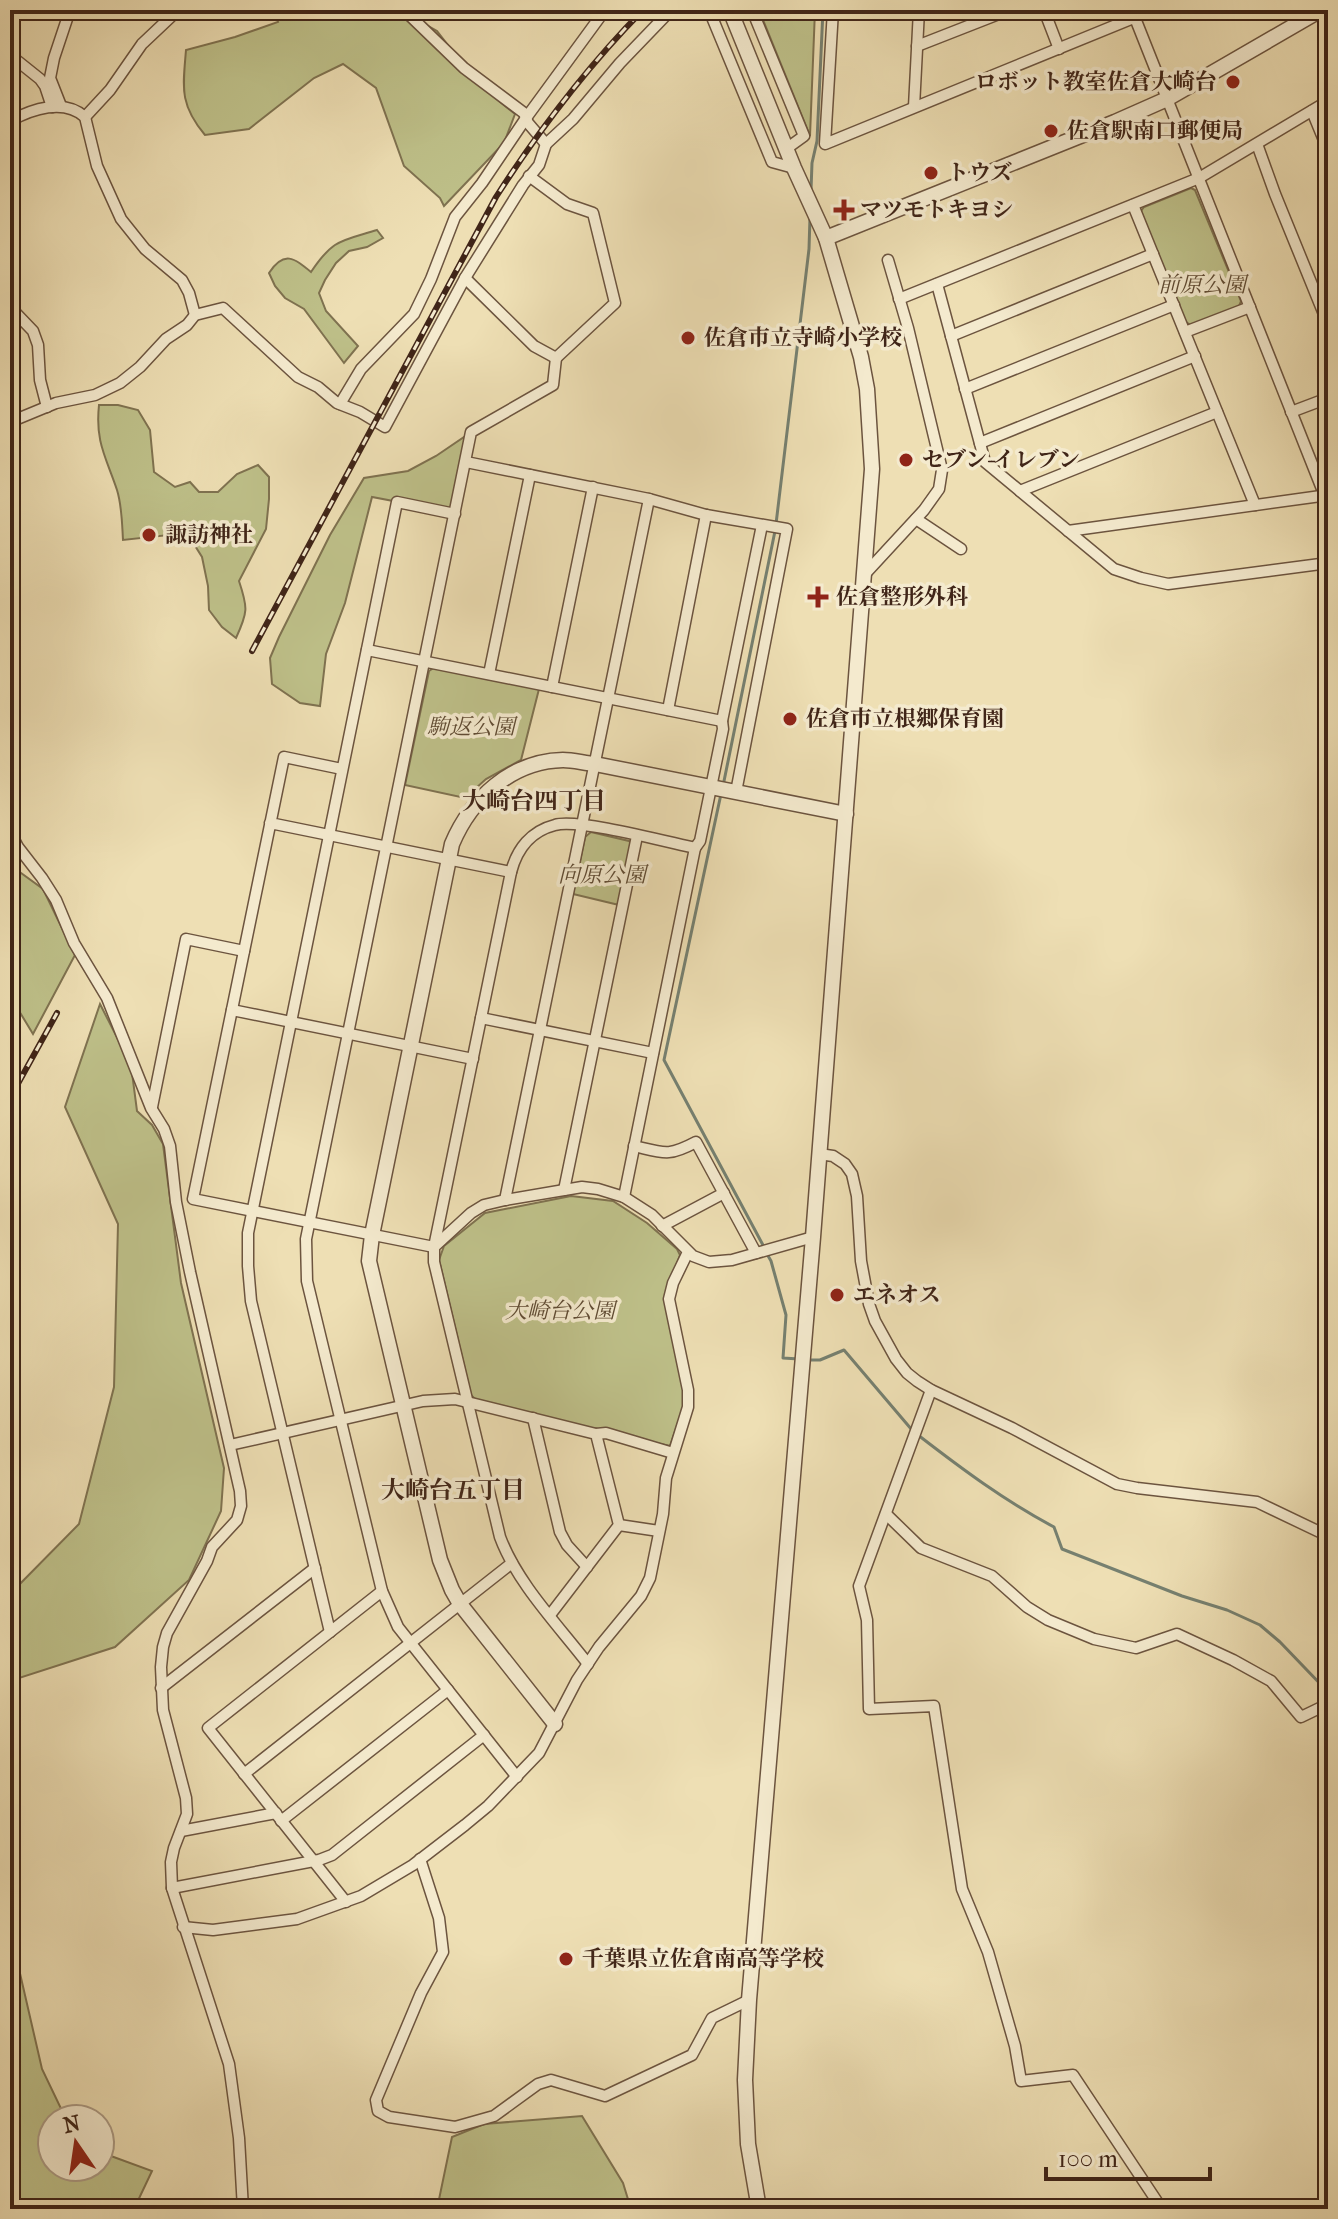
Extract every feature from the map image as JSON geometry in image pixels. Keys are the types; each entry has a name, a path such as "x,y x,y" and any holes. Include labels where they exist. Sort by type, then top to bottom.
{"street":[{"path":"56,106 50,78 70,10"},
{"path":"85,117 117,81 142,44 178,10"},
{"path":"404,10 464,68 524,113 546,144"},
{"path":"340,404 361,369 414,314 455,217 605,10"},
{"path":"10,422 47,407 95,395 120,383 195,315 223,308 298,377 318,387 340,404 385,427 465,278 539,165 546,144 573,119 620,63 671,10"},
{"path":"709,10 772,162 794,168"},
{"path":"730,10 826,238 861,357 867,389 872,469 813,1237 749,2000 745,2080 748,2144 759,2209"},
{"path":"752,10 804,136 786,149"},
{"path":"833,10 825,144 1153,10"},
{"path":"914,107 919,10"},
{"path":"917,46 1009,10"},
{"path":"1044,10 1059,49"},
{"path":"826,238 1167,99 1321,10"},
{"path":"1068,531 1327,498 1135,18"},
{"path":"10,55 40,79 56,106"},
{"path":"899,299 1199,178 1328,101"},
{"path":"10,121 56,106 79,111 85,117 97,166 121,219 145,249 182,280 195,315"},
{"path":"1312,111 1328,150"},
{"path":"1257,144 1328,324"},
{"path":"517,1777 398,1627 382,1591 307,1281 306,1239 471,432 553,385 556,358 615,303 593,213 567,204 529,176"},
{"path":"1133,205 1255,505"},
{"path":"951,336 1153,254"},
{"path":"863,576 916,519 939,489 942,470 908,328 888,260"},
{"path":"465,278 534,346 556,358"},
{"path":"937,284 985,462 1114,569 1168,584 1328,563"},
{"path":"965,389 1174,305"},
{"path":"10,307 33,331 47,407"},
{"path":"1185,332 1250,307"},
{"path":"980,443 1195,356"},
{"path":"1291,412 1328,398"},
{"path":"1020,491 1217,412"},
{"path":"466,462 649,499 706,515 787,529 736,792"},
{"path":"489,674 530,475"},
{"path":"552,687 593,487"},
{"path":"505,1200 649,499"},
{"path":"330,1632 250,1293 247,1250 252,1210 397,502 455,514"},
{"path":"668,710 706,515"},
{"path":"916,519 961,549"},
{"path":"624,1197 695,848 700,841 723,729 722,721 762,525"},
{"path":"367,650 722,721"},
{"path":"342,769 284,757 193,1199 434,1247"},
{"path":"555,1724 452,1590 440,1560 369,1261 452,844 467,815 500,781 538,763 563,760 846,814"},
{"path":"270,823 511,872"},
{"path":"588,1664 512,1563 500,1537 434,1262 434,1247 511,872 522,846 534,835 557,824 582,825 695,848"},
{"path":"10,832 56,900 74,943 107,998 151,1108 170,1146 176,1202 240,1491 241,1506 237,1520 212,1547 167,1633 161,1688 165,1722 186,1798 187,1814 171,1862 172,1888 229,2064 239,2138 243,2209"},
{"path":"564,1190 637,836"},
{"path":"151,1108 186,939 244,951"},
{"path":"232,1010 473,1059"},
{"path":"481,1018 653,1053"},
{"path":"634,1146 666,1154 696,1142 756,1253"},
{"path":"819,1154 833,1156 845,1164 852,1174 857,1196 862,1272 872,1312 896,1359 907,1373 931,1390 1012,1428 1117,1484 1257,1502 1328,1536"},
{"path":"434,1247 484,1205 582,1187 624,1197 652,1215 693,1256 709,1262 732,1260 813,1237"},
{"path":"662,1226 724,1193"},
{"path":"184,1927 213,1930 297,1919 380,1886 488,1806 539,1753 577,1680 641,1596 650,1578 666,1478 688,1407 688,1390 669,1299 688,1252"},
{"path":"931,1390 859,1586 867,1620 869,1709 934,1706 962,1889 988,1952 1015,2046 1021,2081 1073,2075 1162,2209"},
{"path":"230,1445 403,1405 455,1399 596,1434 606,1433 673,1453"},
{"path":"533,1418 560,1532 587,1567"},
{"path":"596,1434 619,1525"},
{"path":"886,1514 921,1548 992,1576 1027,1607 1071,1630 1094,1639 1136,1648 1177,1634 1271,1681 1301,1717 1328,1704"},
{"path":"619,1525 659,1531"},
{"path":"550,1615 619,1525"},
{"path":"244,1774 512,1563"},
{"path":"161,1688 315,1568"},
{"path":"346,1902 208,1728 382,1591"},
{"path":"181,1831 278,1817 448,1690"},
{"path":"172,1888 332,1855 484,1735"},
{"path":"420,1859 439,1918 443,1952 421,1993 376,2100 378,2111 389,2117 455,2127 494,2116 538,2084 551,2080 605,2096 692,2055 712,2018 749,2000"}],"green space":[{"path":"274,10 400,10 437,31 468,71 515,114 504,143 444,206 440,198 404,166 376,88 343,64 314,78 249,129 205,135 187,104 184,75 186,50 278,22"},
{"path":"759,10 815,10 810,136"},
{"name":"前原公園","path":"1191,188 1195,190 1241,301 1239,306 1192,326 1183,320 1141,211"},
{"path":"377,230 383,238 367,247 349,251 336,263 319,293 326,311 358,346 344,363 304,309 285,298 269,273 284,259 294,260 311,272 332,247"},
{"path":"99,405 118,405 138,410 150,430 154,472 175,487 190,482 199,492 218,492 237,474 258,465 269,477 266,529 239,581 245,610 236,638 222,627 209,610 202,557 187,533 123,540 119,496 100,439"},
{"path":"467,435 451,512 372,497 345,603 326,654 320,706 300,703 272,684 270,658 279,637 330,535 364,478 408,471"},
{"name":"駒返公園","path":"435,667 539,689 521,760 486,779 465,798 405,785 429,671"},
{"name":"向原公園","path":"591,832 629,841 633,846 619,905 573,894 585,837"},
{"path":"10,865 43,889 75,955 33,1034 10,996"},
{"path":"100,1004 131,1065 137,1111 152,1125 163,1144 181,1283 224,1468 221,1511 189,1580 115,1647 10,1681 10,1594 79,1524 114,1387 118,1224 65,1107"},
{"name":"大崎台公園","path":"571,1196 613,1201 647,1223 680,1255 671,1279 685,1402 670,1446 476,1400 471,1395 439,1260 444,1246 485,1213"},
{"path":"10,1930 42,2069 58,2103 36,2103 36,2183 116,2183 116,2158 152,2171 134,2209 10,2209"},
{"path":"582,2116 623,2183 631,2209 437,2209 452,2137 484,2124"}],"waterway":[{"path":"811,190 817,141 823,10"},
{"path":"776,524 809,249 810,217"},
{"path":"723,786 775,531"},
{"path":"721,794 664,1060 764,1247"},
{"path":"767,1254 786,1315 783,1358 799,1359"},
{"path":"807,1360 820,1360 844,1350 912,1430"},
{"path":"918,1435 984,1484 1054,1527 1062,1549 1260,1625 1328,1692"}],"railway":[{"path":"252,651 496,197 565,100 643,10"},
{"path":"10,1098 57,1013"}],"place":[{"name":"ロボット教室佐倉大崎台","path":"1233,82"},
{"name":"佐倉駅南口郵便局","path":"1051,131"},
{"name":"トウズ","path":"931,173"},
{"name":"マツモトキヨシ","path":"844,210"},
{"name":"佐倉市立寺崎小学校","path":"688,338"},
{"name":"セブン-イレブン","path":"906,460"},
{"name":"諏訪神社","path":"149,535"},
{"name":"佐倉整形外科","path":"818,597"},
{"name":"佐倉市立根郷保育園","path":"790,719"},
{"name":"エネオス","path":"837,1295"},
{"name":"千葉県立佐倉南高等学校","path":"566,1959"}],"district":[{"name":"大崎台四丁目","path":"534,801"},
{"name":"大崎台五丁目","path":"453,1490"}]}
